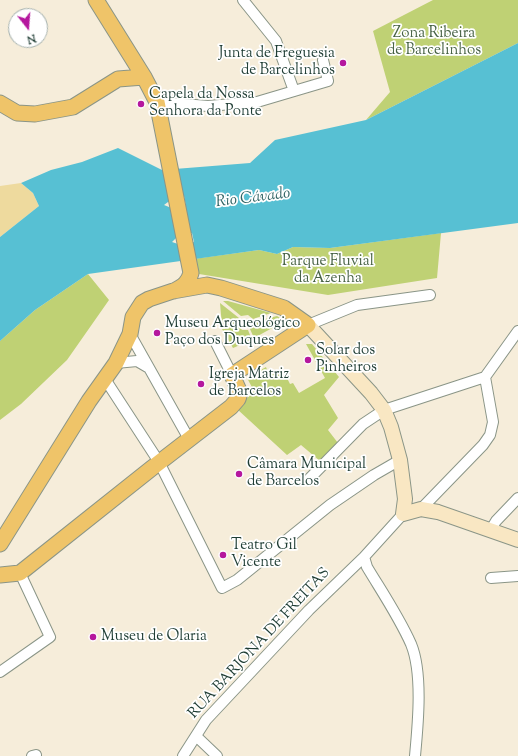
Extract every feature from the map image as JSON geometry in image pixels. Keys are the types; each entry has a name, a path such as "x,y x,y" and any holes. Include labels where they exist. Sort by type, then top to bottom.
{"main road":[{"path":"0,544 89,401 116,363 130,334 133,317 142,303 149,299 173,291 185,285 189,281 190,271 157,102 96,0"},
{"path":"0,103 17,113 43,112 73,107 118,79 144,78"},
{"path":"0,575 20,573 159,462 231,407 238,399 240,393 232,375 308,325 284,308 207,285 196,279 190,271"},
{"path":"173,291 207,285"}],"street":[{"path":"243,0 276,41 294,91"},
{"path":"157,102 208,106 257,102 328,81 323,60"},
{"path":"430,295 357,305 308,325 371,393 384,410 391,427 400,460 405,499 402,514 421,509 438,512 518,540"},
{"path":"309,479 363,424 384,410 485,377 518,331"},
{"path":"130,334 189,439"},
{"path":"214,341 232,375"},
{"path":"116,363 137,361 149,368"},
{"path":"421,509 483,445 490,435 493,422 485,377"},
{"path":"105,380 159,462 222,588 237,580 269,556 330,505 374,475 400,460"},
{"path":"490,531 496,521 518,498"},
{"name":"RUA BARJONA DE FREITAS","path":"183,756 206,720 309,610 364,557 402,514"},
{"path":"364,557 367,567 402,626 411,644 416,659 418,708 415,756"},
{"path":"0,672 50,637 20,573"},
{"path":"491,578 518,576"},
{"path":"196,736 217,756"}],"green space":[{"name":"Zona Ribeira de Barcelinhos","path":"433,0 518,0 518,43 366,120 390,92 373,31"},
{"name":"Parque Fluvial da Azenha","path":"441,233 437,278 328,295 199,274 193,259 259,250 277,254 293,247 330,248"},
{"path":"88,274 109,300 67,360 21,404 0,420 0,341 35,310"},
{"path":"223,301 228,301 271,313 253,319 248,315 241,316"},
{"path":"220,303 239,318 238,323 222,326"},
{"path":"277,316 285,321 254,338 250,329 253,322"},
{"path":"238,325 242,330 248,330 252,340 233,348 222,329"},
{"path":"306,344 312,344 339,377 324,395 338,418 328,430 338,443 320,461 301,445 287,455 237,409 254,391 247,378 266,367 269,375 280,372 283,378 286,376 290,384 293,383 299,393 325,378"}],"sand":[{"path":"21,183 33,193 39,206 0,237 0,186"}],"water":[{"name":"Rio Cávado","path":"518,43 518,223 330,248 293,247 277,254 259,250 88,274 35,310 0,341 0,237 39,206 33,193 21,183 51,170 82,162 118,148 162,170 250,163 275,140 366,120","holes":["184,196 186,206 174,209 164,205 172,199","192,233 194,242 181,245 172,242 179,235"]}],"place":[{"name":"Junta de Freguesia de Barcelinhos","path":"343,63"},
{"name":"Capela da Nossa Senhora da Ponte","path":"141,104"},
{"name":"Museu Arqueológico Paço dos Duques","path":"157,333"},
{"name":"Solar dos Pinheiros","path":"308,360"},
{"name":"Igreja Matriz de Barcelos","path":"201,384"},
{"name":"Câmara Municipal de Barcelos","path":"239,474"},
{"name":"Teatro Gil Vicente","path":"223,555"},
{"name":"Museu de Olaria","path":"93,637"}]}
